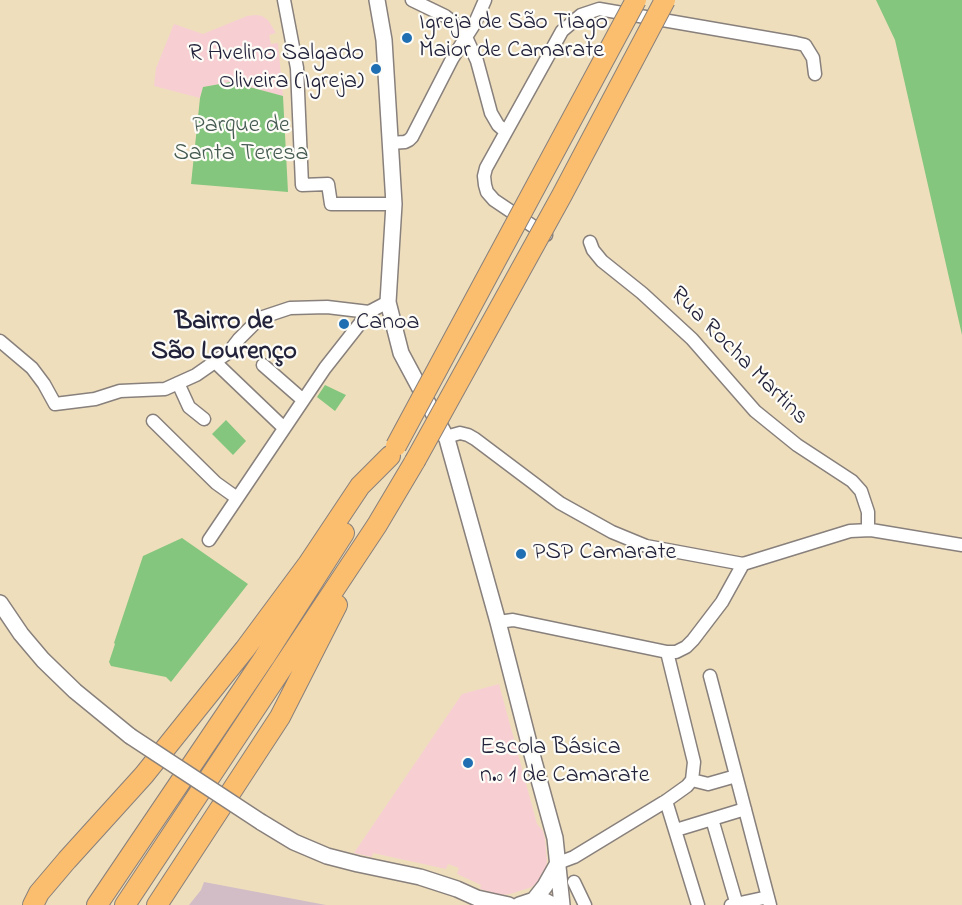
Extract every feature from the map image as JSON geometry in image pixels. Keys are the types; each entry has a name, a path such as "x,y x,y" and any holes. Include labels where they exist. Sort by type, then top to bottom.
{"highway":[{"path":"97,905 264,658 325,564 393,451 636,0"},
{"path":"125,905 377,525 415,461 562,195 665,0"},
{"path":"33,905 39,893 144,775 245,649 308,564 360,486 393,451"},
{"path":"157,905 280,717 377,525"}],"street":[{"path":"284,0 297,68 302,185 328,184 331,204 394,204"},
{"path":"377,0 384,40 394,204 388,302 401,353 447,439 555,838 562,905"},
{"path":"412,0 445,16 466,37 477,61 490,113 506,132"},
{"path":"390,143 405,142 412,137 452,59 475,23 485,0"},
{"path":"549,237 494,200 487,192 484,176 486,168 562,31 580,15 599,9 805,45 813,58 815,74"},
{"name":"Rua Rocha Martins","path":"590,242 602,261 642,293 692,339 755,411 797,446 852,482 861,491 868,512 868,530"},
{"path":"209,540 325,368 369,312 388,302"},
{"path":"0,341 32,368 55,404 95,399 120,392 165,389 196,375 229,352 260,318 290,308 327,307 369,312"},
{"path":"215,362 284,428"},
{"path":"263,365 303,400"},
{"path":"178,383 189,407 204,419"},
{"path":"153,421 216,483 237,498"},
{"path":"447,439 460,433 475,439 574,512 629,540 646,546 743,564 850,531 868,530 962,545"},
{"path":"498,622 513,620 667,652 676,651 686,647 693,640 722,602 743,564"},
{"path":"0,603 21,634 43,660 75,691 130,736 294,842 327,856 420,877 457,889 480,902 509,905"},
{"path":"527,903 545,886 558,863 574,857 666,801 692,780 694,762 667,652"},
{"path":"710,676 769,901 735,905 712,819"},
{"path":"692,780 708,784 736,776"},
{"path":"666,801 698,905"},
{"path":"676,830 745,809"},
{"path":"574,882 585,905"},
{"path":"527,903 545,901 554,905"}],"shaded area":[{"path":"256,15 268,20 276,33 269,35 271,44 278,43 283,96 231,82 203,87 200,98 154,86 156,68 174,24 203,34 247,16"},
{"name":"Escola Básica n.º 1 de Camarate","path":"499,684 537,824 543,831 545,839 547,861 541,879 532,887 501,895 480,889 481,885 457,874 459,868 448,864 446,869 373,853 372,857 354,853 462,694"},
{"path":"204,882 326,905 189,905 201,890"}],"green space":[{"path":"876,0 962,0 962,335 895,40"},
{"name":"Parque de Santa Teresa","path":"231,82 283,96 288,192 191,184 203,87"},
{"path":"325,385 346,395 335,411 317,397"},
{"path":"226,420 246,441 233,455 212,434"},
{"path":"182,538 248,584 171,682 166,677 111,666 109,662 114,643 143,556"}],"place":[{"name":"Igreja de São Tiago Maior de Camarate","path":"407,38"},
{"name":"R Avelino Salgado Oliveira (Igreja)","path":"376,69"},
{"name":"Canoa","path":"344,324"},
{"name":"PSP Camarate","path":"521,554"},
{"name":"Escola Básica n.º 1 de Camarate","path":"468,763"}],"district":[{"name":"Bairro de São Lourenço","path":"224,339"}]}
